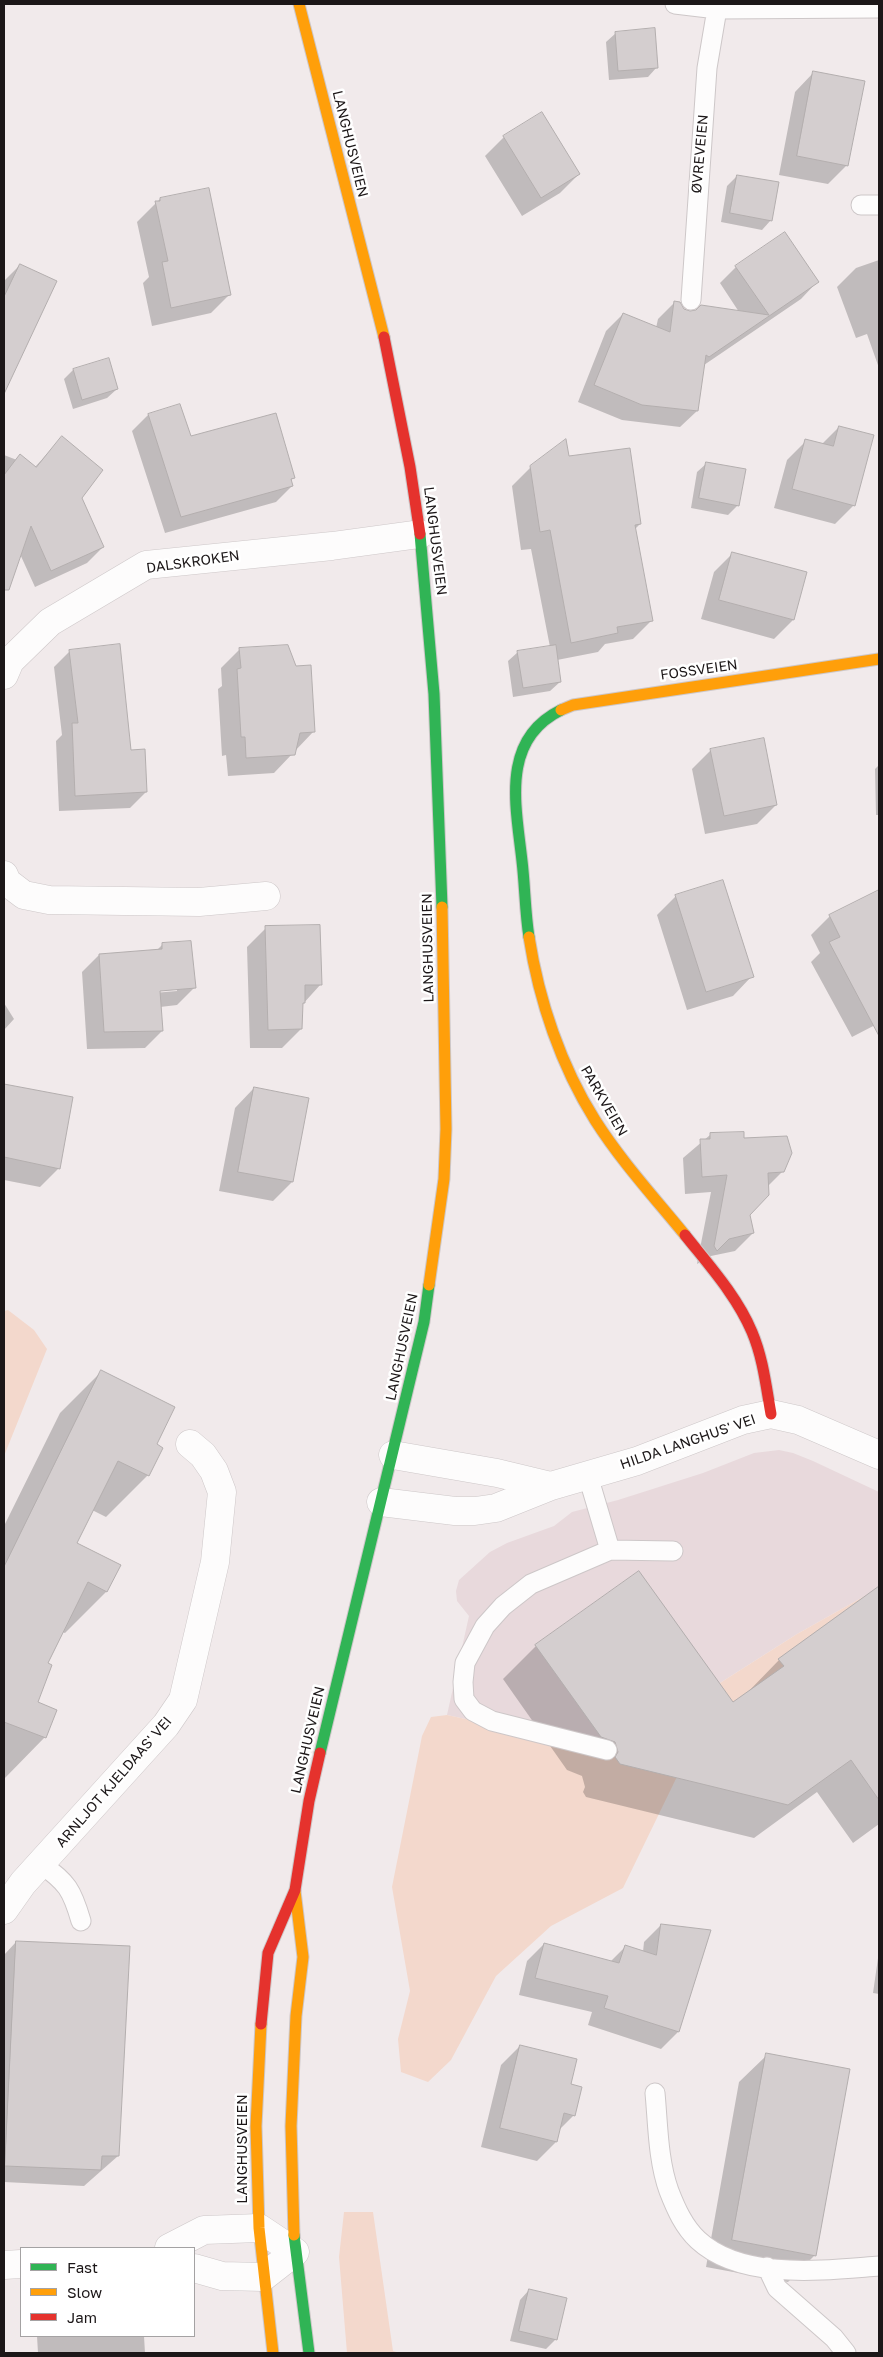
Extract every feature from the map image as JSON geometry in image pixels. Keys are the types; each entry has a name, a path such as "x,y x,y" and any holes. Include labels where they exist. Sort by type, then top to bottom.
{"main road":[{"name":"LANGHUSVEIEN","path":"273,2353 259,2228 256,2126 268,1953 295,1890 316,1772 394,1455 424,1322 433,1271 444,1179 446,1129 438,760 432,650 420,534 409,462 383,337 299,4"},
{"name":"FOSSVEIEN","path":"532,733 548,716 573,705 879,659"},
{"name":"PARKVEIEN","path":"532,733 522,750 517,765 515,788 517,811 532,959 563,1059 581,1097 625,1164 705,1260 739,1308 752,1331 771,1414"},
{"name":"LANGHUSVEIEN","path":"295,1890 303,1957 296,2016 291,2126 295,2252 308,2353"}],"street":[{"name":"DALSKROKEN","path":"4,675 10,661 50,622 146,565 332,546 420,534"},
{"path":"4,875 7,882 24,895 49,900 199,902 266,896"},
{"name":"HILDA LANGHUS' VEI","path":"382,1502 436,1509 475,1511 496,1508 551,1486 637,1461 743,1420 771,1414 798,1420 879,1455"},
{"name":"ARNLJOT KJELDAAS' VEI","path":"4,1910 23,1883 166,1726 183,1700 215,1562 222,1492 203,1455 190,1444"},
{"name":"HILDA LANGHUS' VEI","path":"394,1455 497,1473 551,1486"},
{"path":"171,2247 204,2230 259,2228 295,2252 263,2277 222,2276 195,2268"},
{"path":"4,2265 20,2264"}],"lane":[{"path":"676,4 717,9 879,8"},
{"name":"ØVREVEIEN","path":"691,300 707,68 717,9"},
{"path":"588,1476 610,1550"},
{"path":"607,1750 492,1721 473,1711 464,1699 465,1663 485,1626 503,1606 531,1584 610,1550 673,1551"},
{"path":"41,1864 62,1879 75,1902 81,1921"},
{"path":"655,2093 662,2156 669,2190 681,2219 698,2241 727,2259 767,2268 810,2271 879,2266"},
{"path":"767,2268 777,2288 834,2338 846,2353"}],"shaded area":[{"path":"8,1310 34,1330 47,1349 4,1456 4,1311"},
{"path":"779,1450 813,1461 879,1492 879,1588 797,1634 635,1737 607,1745 582,1744 447,1715 469,1616 457,1601 456,1591 459,1580 490,1552 507,1543 554,1526 572,1512 618,1500 703,1473 754,1453"},
{"path":"879,1588 879,1734 813,1719 689,1752 623,1888 551,1926 496,1976 451,2060 428,2082 401,2072 398,2039 410,1991 392,1887 422,1736 431,1717 447,1715 582,1744 607,1745 635,1737 797,1634"},
{"path":"344,2212 373,2212 393,2351 400,2353 347,2353 339,2257"}],"building":[{"path":"655,28 658,68 618,71 615,32"},
{"path":"813,71 865,81 848,166 797,156"},
{"path":"542,112 580,174 541,198 503,136"},
{"path":"737,175 779,182 772,221 730,213"},
{"path":"209,188 231,295 171,308 162,262 168,261 155,201 160,201 160,198"},
{"path":"785,232 819,282 709,357 706,355 698,411 642,405 594,385 623,313 670,332 674,301 680,302 684,309 690,311 696,310 701,305 769,315 735,266"},
{"path":"20,264 57,281 4,394 4,297"},
{"path":"109,358 118,389 82,400 73,369"},
{"path":"180,404 191,436 276,413 295,478 291,479 293,486 181,517 148,414"},
{"path":"839,426 874,435 855,506 792,489 805,439 833,446"},
{"path":"62,436 103,470 82,498 104,547 51,571 31,526 9,590 4,590 4,475 20,454 36,467"},
{"path":"566,439 569,456 630,448 641,524 635,525 653,621 617,627 618,633 571,643 550,530 540,532 530,466"},
{"path":"706,462 746,469 739,506 699,498"},
{"path":"732,552 807,572 794,620 719,600"},
{"path":"120,644 131,750 145,749 147,792 75,796 72,723 78,723 69,650"},
{"path":"288,645 296,666 311,665 315,732 300,733 295,755 246,758 245,737 241,737 237,669 241,668 239,648"},
{"path":"556,645 561,682 523,688 517,651"},
{"path":"764,738 777,805 724,816 710,749"},
{"path":"723,880 754,977 706,992 675,895"},
{"path":"879,890 879,1036 829,942 840,937 829,915"},
{"path":"320,925 322,985 305,985 302,1029 268,1030 265,926"},
{"path":"191,941 196,988 160,991 163,1031 104,1032 99,954 162,949 162,943"},
{"path":"4,1084 73,1097 60,1169 4,1157"},
{"path":"254,1087 309,1098 293,1182 238,1172"},
{"path":"744,1132 744,1138 787,1136 792,1153 784,1172 768,1173 769,1195 750,1215 754,1233 729,1239 717,1251 714,1246 727,1175 702,1177 700,1139 710,1139 710,1133"},
{"path":"101,1370 175,1407 157,1444 163,1448 149,1476 118,1461 77,1543 121,1565 107,1592 88,1582 48,1663 52,1665 38,1702 57,1710 46,1738 4,1722 4,1567"},
{"path":"639,1571 733,1702 784,1666 778,1659 879,1586 879,1800 851,1760 788,1805 620,1764 615,1757 618,1752 615,1742 601,1737 535,1645"},
{"path":"661,1924 711,1930 679,2032 604,2008 608,1996 535,1978 544,1943 619,1963 625,1945 656,1955"},
{"path":"16,1941 130,1946 119,2156 102,2156 101,2170 5,2166"},
{"path":"520,2045 577,2059 571,2084 582,2087 575,2116 564,2113 557,2142 500,2128"},
{"path":"766,2053 850,2069 816,2256 732,2240"},
{"path":"529,2289 567,2298 557,2340 519,2331"}],"traffic: fast":[{"path":"420,534 434,694 442,907"},
{"path":"529,937 517,818 516,776 520,756 528,739 542,723 561,710"},
{"path":"320,1753 424,1322 429,1285"},
{"path":"294,2235 309,2353"}],"traffic: slow":[{"path":"299,4 384,337"},
{"path":"561,710 573,705 879,659"},
{"path":"429,1285 444,1179 446,1129 442,907"},
{"path":"529,937 545,1009 572,1078 595,1120 616,1150 685,1235"},
{"path":"294,2235 291,2126 296,2016 303,1957 295,1891"},
{"path":"261,2024 256,2126 259,2228 273,2353"}],"traffic: jam":[{"path":"384,337 410,467 420,534"},
{"path":"685,1235 722,1281 746,1319 759,1352 771,1414"},
{"path":"261,2024 268,1953 295,1890 309,1801 320,1753"}]}
